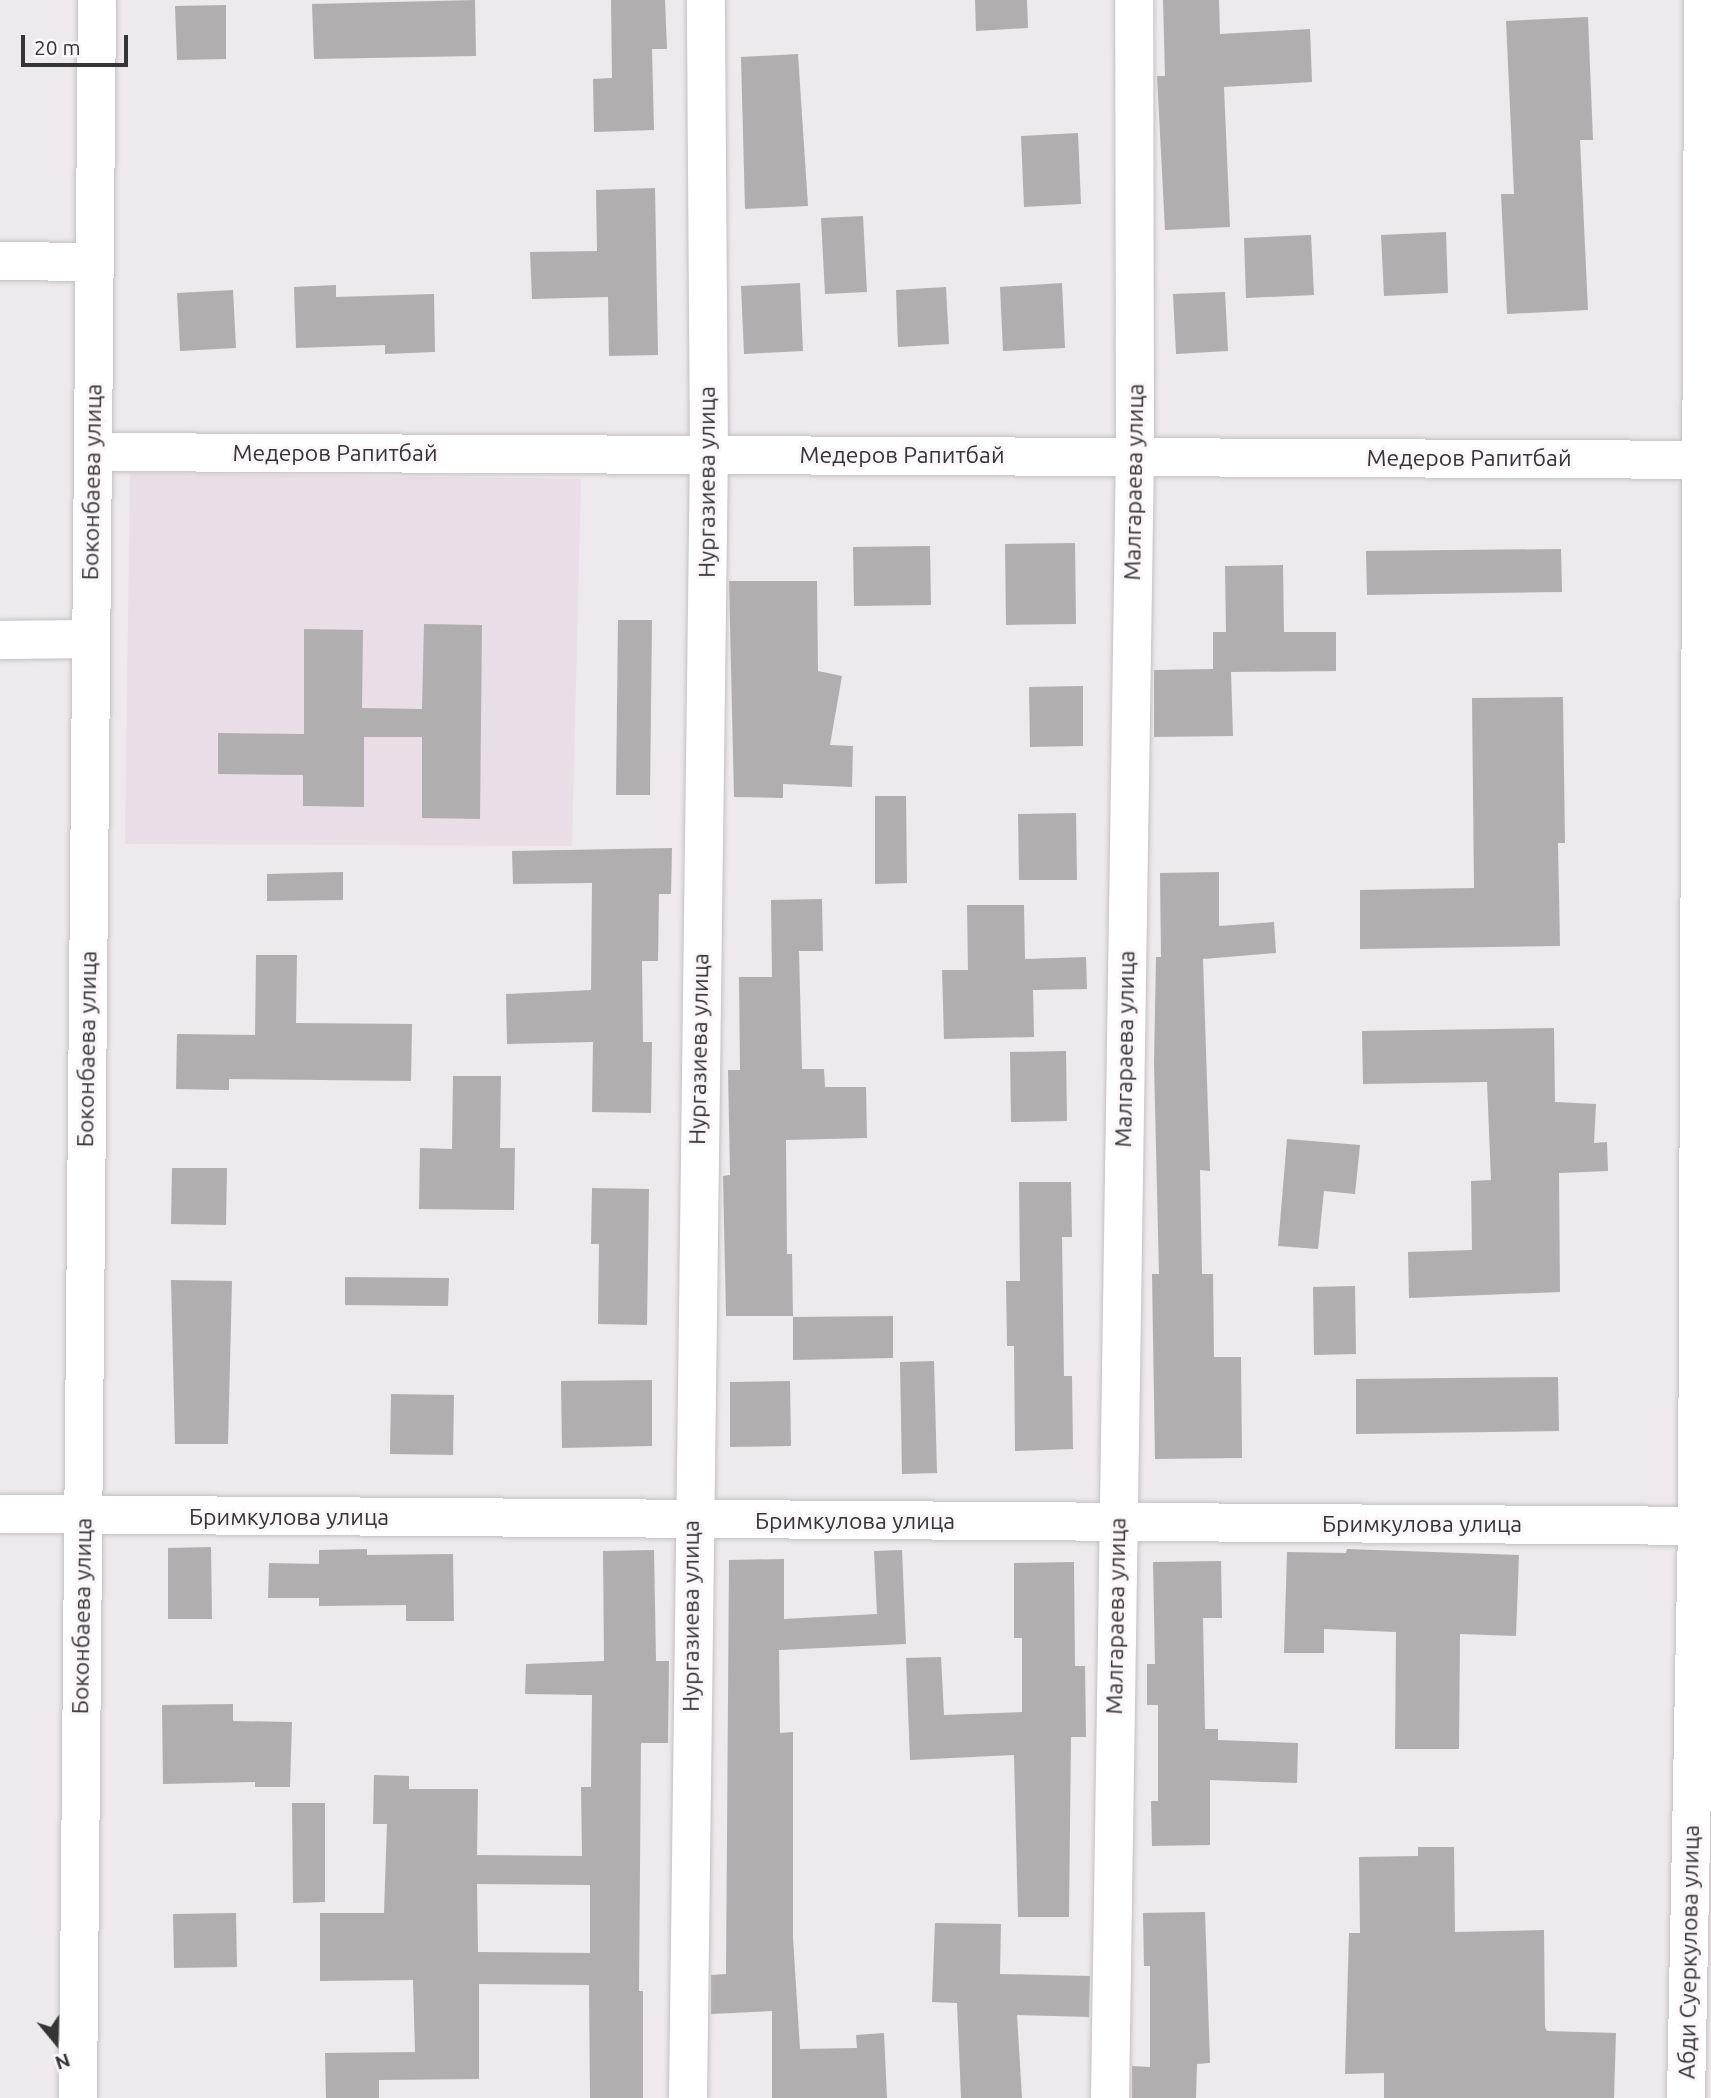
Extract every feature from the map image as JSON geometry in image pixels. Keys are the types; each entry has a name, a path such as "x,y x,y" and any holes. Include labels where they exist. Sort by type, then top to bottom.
{"street":[{"name":"Боконбаева улица","path":"78,2098 97,0"},
{"name":"Нургазиева улица","path":"688,2098 692,1520 709,454 706,0"},
{"name":"Малгараева улица","path":"1110,2098 1135,457 1134,0"},
{"name":"Абди Суеркулова улица","path":"1686,2098 1704,1526 1706,460 1703,0"},
{"path":"0,261 94,262"},
{"name":"Медеров Рапитбай","path":"93,452 1706,460"},
{"path":"0,640 91,639"},
{"name":"Бримкулова улица","path":"0,1514 1704,1526"}],"shaded area":[{"path":"130,473 581,479 572,846 125,844"}],"building":[{"path":"475,0 476,56 314,59 312,4"},
{"path":"611,0 665,0 667,49 652,49 654,130 594,132 593,79 612,78"},
{"path":"975,0 1027,0 1028,28 976,31"},
{"path":"1163,0 1219,0 1220,34 1310,29 1312,82 1224,87 1230,227 1165,230 1157,76 1165,76"},
{"path":"226,5 226,59 177,60 175,6"},
{"path":"1588,17 1593,140 1580,140 1588,310 1507,314 1501,194 1514,194 1506,21"},
{"path":"798,54 808,206 745,209 741,57"},
{"path":"1078,133 1081,204 1024,207 1021,136"},
{"path":"655,188 658,355 609,356 608,297 532,299 530,252 597,251 596,190"},
{"path":"863,216 867,292 825,294 821,218"},
{"path":"1446,232 1448,293 1384,296 1381,235"},
{"path":"1311,235 1314,295 1246,298 1244,238"},
{"path":"800,283 803,351 744,354 741,286"},
{"path":"1062,283 1065,348 1003,351 1000,287"},
{"path":"336,285 336,297 434,294 435,352 385,354 385,345 296,348 294,287"},
{"path":"946,287 949,344 898,347 896,290"},
{"path":"233,290 236,348 180,351 177,293"},
{"path":"1225,292 1228,351 1176,354 1173,294"},
{"path":"1075,543 1076,624 1006,625 1005,544"},
{"path":"930,546 931,605 854,606 853,547"},
{"path":"1561,549 1562,592 1367,595 1366,551"},
{"path":"1283,565 1284,632 1336,632 1336,671 1231,672 1233,736 1154,737 1154,670 1213,669 1213,632 1226,632 1225,566"},
{"path":"729,581 817,581 818,671 842,676 830,745 853,746 852,787 783,784 783,798 734,797"},
{"path":"618,620 652,620 650,795 616,795"},
{"path":"424,624 482,625 480,819 422,818 422,737 364,737 364,807 303,806 303,775 218,774 218,733 304,734 304,629 363,630 362,708 422,709"},
{"path":"1083,686 1083,746 1030,747 1029,687"},
{"path":"1563,697 1565,843 1558,843 1560,946 1360,949 1360,890 1474,888 1472,698"},
{"path":"875,796 906,796 907,883 875,884"},
{"path":"1076,813 1077,880 1019,880 1018,814"},
{"path":"672,848 671,894 659,894 658,961 642,961 643,1042 652,1042 651,1113 592,1112 593,1042 507,1044 506,994 591,990 592,883 513,884 512,851"},
{"path":"343,872 343,900 267,901 267,874"},
{"path":"1219,872 1219,926 1274,922 1276,953 1203,959 1210,1171 1200,1170 1202,1274 1213,1274 1214,1357 1241,1357 1242,1458 1155,1459 1152,1274 1159,1274 1154,1063 1156,957 1161,957 1160,873"},
{"path":"822,899 823,951 799,951 802,1069 824,1069 825,1087 866,1087 867,1138 786,1140 787,1254 792,1254 793,1316 726,1316 723,1176 730,1175 728,1070 740,1070 739,977 772,977 771,900"},
{"path":"967,905 1024,905 1025,959 1086,957 1087,989 1033,990 1034,1037 944,1039 942,970 968,970"},
{"path":"256,955 297,955 296,1023 412,1024 411,1081 229,1079 229,1090 176,1089 177,1034 255,1035"},
{"path":"1554,1028 1555,1102 1596,1104 1594,1143 1607,1142 1608,1171 1559,1173 1560,1292 1409,1298 1408,1252 1472,1250 1471,1181 1491,1180 1487,1082 1363,1084 1362,1031"},
{"path":"1066,1051 1067,1121 1011,1122 1010,1052"},
{"path":"453,1076 501,1076 500,1148 515,1148 514,1210 419,1209 420,1148 452,1149"},
{"path":"1287,1139 1360,1145 1355,1194 1324,1191 1318,1249 1278,1246"},
{"path":"172,1168 227,1168 226,1225 171,1224"},
{"path":"1019,1182 1071,1182 1072,1237 1062,1237 1064,1376 1072,1376 1073,1449 1015,1451 1014,1346 1007,1346 1006,1281 1020,1281"},
{"path":"592,1188 649,1189 647,1325 598,1324 599,1244 591,1244"},
{"path":"345,1277 449,1278 448,1306 345,1305"},
{"path":"171,1280 232,1281 228,1444 175,1444"},
{"path":"1355,1286 1356,1354 1314,1355 1313,1287"},
{"path":"893,1316 893,1358 793,1360 793,1317"},
{"path":"934,1361 937,1473 902,1474 900,1362"},
{"path":"1558,1377 1559,1431 1356,1434 1356,1379"},
{"path":"652,1380 652,1446 562,1448 561,1381"},
{"path":"790,1381 791,1446 730,1447 730,1382"},
{"path":"391,1394 454,1395 453,1455 390,1454"},
{"path":"211,1547 212,1619 168,1619 168,1548"},
{"path":"367,1549 367,1555 453,1554 454,1621 406,1621 406,1605 319,1606 319,1598 268,1598 269,1563 319,1564 319,1550"},
{"path":"1347,1549 1519,1555 1516,1636 1460,1634 1459,1749 1395,1749 1396,1632 1324,1629 1324,1653 1284,1653 1287,1552 1346,1553"},
{"path":"654,1550 656,1661 669,1661 668,1743 641,1743 639,1991 643,1991 643,2098 590,2098 589,1985 479,1984 479,2079 379,2080 379,2098 326,2098 325,2053 415,2052 413,1980 320,1981 320,1913 384,1913 387,1824 373,1824 374,1775 409,1776 409,1789 478,1789 477,1855 582,1856 581,1787 591,1787 592,1695 525,1694 526,1664 604,1661 603,1551","holes":["477,1884 590,1885 590,1953 478,1952"]},
{"path":"902,1550 906,1644 779,1650 780,1733 793,1732 793,1938 800,2049 857,2048 856,2035 884,2033 887,2098 772,2098 772,2011 711,2014 711,1975 726,1974 729,1560 784,1559 784,1619 877,1614 874,1551"},
{"path":"1221,1561 1222,1618 1203,1618 1205,1729 1218,1729 1218,1740 1298,1743 1297,1783 1210,1780 1210,1845 1152,1846 1151,1801 1158,1801 1158,1705 1147,1705 1147,1664 1155,1664 1153,1562"},
{"path":"1074,1562 1075,1666 1085,1666 1086,1737 1071,1737 1069,1917 1018,1917 1014,1755 910,1760 906,1658 941,1657 944,1715 1022,1712 1022,1638 1014,1638 1014,1563"},
{"path":"233,1704 233,1721 292,1722 290,1787 255,1787 255,1782 163,1784 162,1705"},
{"path":"292,1803 325,1803 325,1902 293,1903"},
{"path":"1418,1847 1454,1847 1455,1932 1544,1930 1545,2027 1547,2031 1616,2033 1614,2098 1384,2098 1384,2073 1345,2074 1349,1933 1360,1933 1359,1857 1418,1856"},
{"path":"1205,1912 1210,2063 1197,2064 1196,2098 1132,2098 1132,2066 1150,2067 1150,1966 1144,1966 1143,1913"},
{"path":"236,1913 237,1967 174,1968 173,1914"},
{"path":"935,1923 1001,1924 1000,1974 1090,1976 1089,2017 1017,2015 1022,2098 961,2098 957,2003 932,2002"}]}
